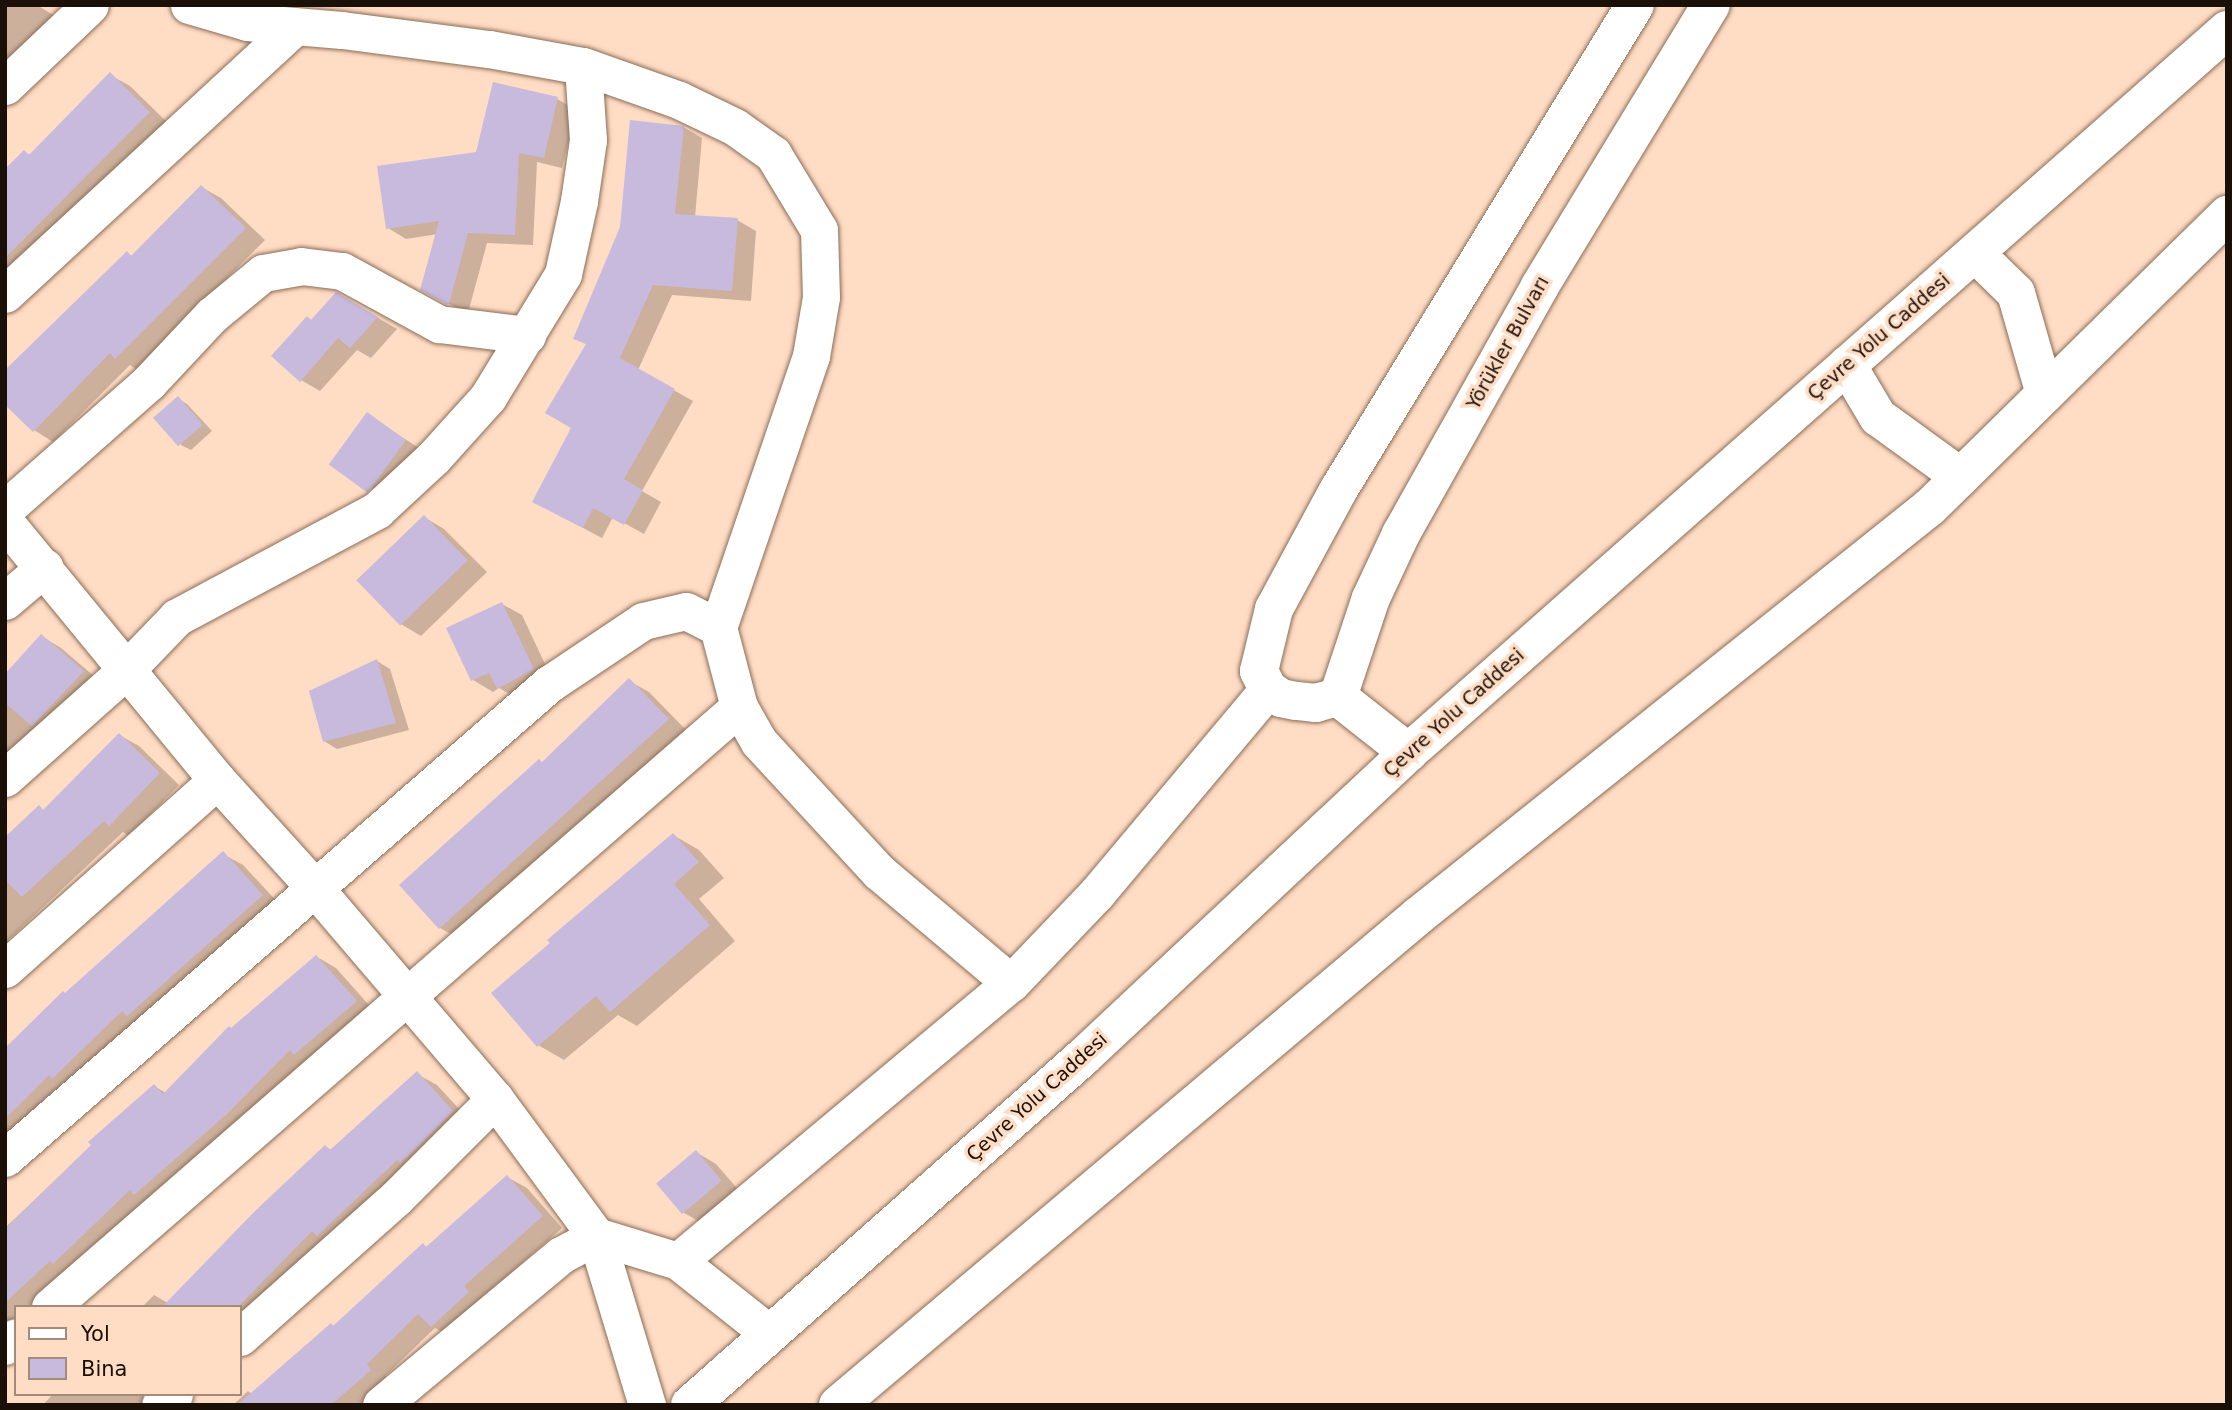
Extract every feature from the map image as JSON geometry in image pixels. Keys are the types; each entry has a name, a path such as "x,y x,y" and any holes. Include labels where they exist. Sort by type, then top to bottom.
{"main road":[{"path":"1409,753 1338,697 1316,703 1296,701 1281,698 1268,689 1259,671 1274,609 1339,489 1635,5"},
{"name":"Yörükler Bulvarı","path":"1338,697 1371,598 1402,534 1539,286 1711,5"},
{"name":"Çevre Yolu Caddesi","path":"690,1405 1083,1057 1409,753 2227,30"},
{"path":"838,1405 1418,916 1930,507 2227,215"},
{"path":"1975,253 2016,293 2045,394"},
{"path":"1847,365 1878,418 1961,477"}],"street":[{"path":"5,86 90,5"},
{"path":"188,5 247,22 342,30 489,49 583,66 679,100 734,127 773,154 819,230 821,297 811,356 718,626 739,707 758,742 879,872 1011,983"},
{"path":"5,294 294,27"},
{"path":"5,778 125,671 177,617 377,510 434,457 488,397 563,274 579,201 588,140 583,66"},
{"path":"5,509 149,382 212,315 263,273 301,266 342,271 439,324 527,335"},
{"path":"5,522 45,567 125,671 217,780 313,886 495,1099 596,1236 647,1405"},
{"path":"5,601 45,567"},
{"path":"5,1158 313,886 549,684 643,621 685,611 718,626"},
{"path":"678,1261 1011,983 1097,893 1268,689"},
{"path":"53,1305 739,707"},
{"path":"5,969 217,780"},
{"path":"242,1335 396,1198 495,1099"},
{"path":"380,1405 562,1255 596,1236 678,1261 770,1334"}],"building":[{"path":"110,72 150,112 5,258 5,169 24,150 29,155"},
{"path":"493,82 558,97 544,158 519,153 515,235 468,233 449,304 446,304 420,290 439,221 386,229 377,166 476,152"},
{"path":"630,120 684,126 675,214 738,218 732,291 653,285 620,358 675,389 624,479 643,490 624,525 593,508 583,528 532,502 571,428 545,413 586,344 573,339 620,227"},
{"path":"201,185 246,228 115,359 110,353 33,432 5,405 5,370 127,251 131,256"},
{"path":"336,292 378,317 350,348 338,338 300,382 271,356 307,316 311,320"},
{"path":"178,396 203,425 178,446 153,418"},
{"path":"367,412 406,440 368,493 329,465"},
{"path":"424,515 468,560 400,626 356,580"},
{"path":"502,602 534,669 497,689 489,673 471,681 446,628"},
{"path":"41,634 84,671 32,726 5,703 5,674"},
{"path":"377,659 396,723 323,742 309,691"},
{"path":"629,678 669,719 439,929 399,885 539,759 542,762"},
{"path":"119,733 160,773 109,826 104,821 22,897 5,880 5,837 39,805 43,810"},
{"path":"673,833 699,862 674,884 710,925 610,1012 596,996 537,1047 491,993 550,943 547,940"},
{"path":"223,851 263,895 127,1016 122,1011 52,1079 49,1075 5,1119 5,1048 63,991 65,993"},
{"path":"316,955 357,1001 294,1055 290,1050 227,1114 134,1195 130,1190 53,1264 50,1261 5,1303 5,1229 91,1145 88,1142 154,1084 163,1094 229,1026 231,1028"},
{"path":"417,1071 453,1111 400,1163 397,1160 317,1236 312,1231 240,1305 164,1305 253,1213 325,1145 330,1150"},
{"path":"696,1150 722,1181 682,1214 656,1183"},
{"path":"507,1175 543,1216 464,1286 469,1292 431,1327 418,1314 367,1364 371,1370 331,1405 237,1405 331,1323 333,1326 423,1243 426,1247"}]}
